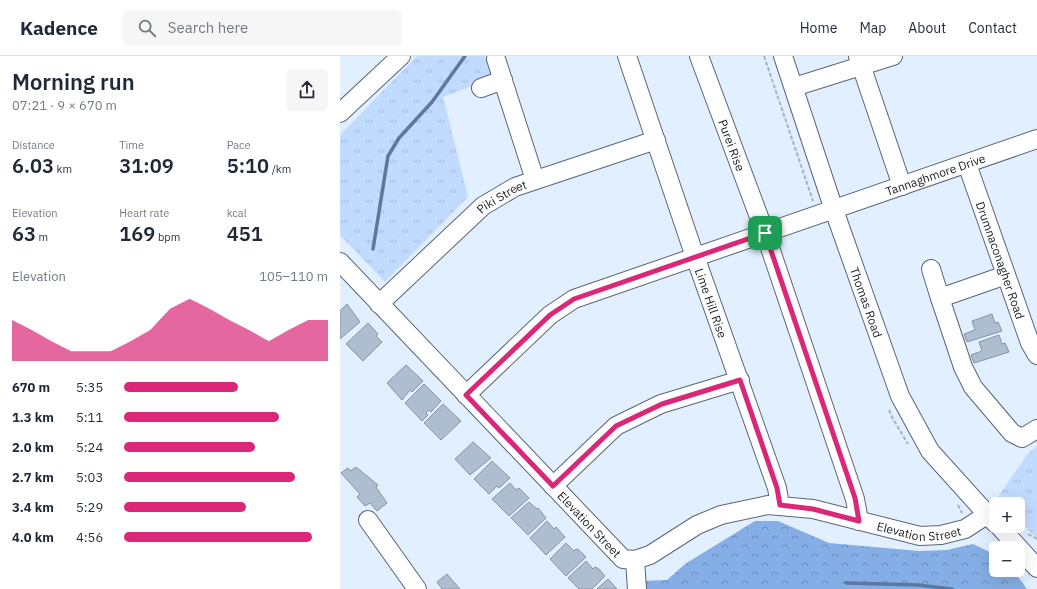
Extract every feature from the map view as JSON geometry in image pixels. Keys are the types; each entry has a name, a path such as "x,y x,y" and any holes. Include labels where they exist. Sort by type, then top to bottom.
{"street":[{"path":"340,113 401,56"},
{"name":"Lime Hill Rise","path":"627,56 777,488 780,505"},
{"name":"Purei Rise","path":"699,56 765,233 855,498 859,521"},
{"name":"Thomas Road","path":"783,56 834,210 900,396 930,451 989,516"},
{"path":"794,87 860,61 893,56"},
{"path":"496,59 535,180"},
{"path":"860,61 902,186"},
{"path":"481,88 503,80"},
{"name":"Tannaghmore Drive","path":"466,395 550,315 574,299 604,287 696,258 1037,139"},
{"name":"Piki Street","path":"379,304 483,206 515,187 656,140"},
{"name":"Drumnaconagher Road","path":"967,164 1030,343 1037,355"},
{"name":"Elevation Street","path":"340,262 623,559 635,560 650,555 697,525 721,515 768,505 813,509 920,536 941,535 989,522"},
{"path":"931,269 963,367 973,387 1012,433 1022,438 1037,429"},
{"path":"940,298 1006,276"},
{"path":"553,486 616,426 662,404 740,380"},
{"path":"368,520 417,589"},
{"name":"Thomas Road","path":"1005,533 1037,568"},
{"path":"635,560 637,589"}],"green space":[{"path":"417,56 485,56 491,69 490,79 443,97 468,197 385,282 340,235 340,135"},
{"path":"1037,446 1037,539 1025,526 1025,497 998,497 1027,455"},
{"path":"755,521 778,521 829,543 919,551 947,550 973,544 989,552 989,577 1018,577 1027,589 643,589 641,581 667,580 685,564"}],"building":[{"path":"347,304 360,322 340,339 340,311"},
{"path":"992,314 995,323 998,322 1002,331 967,342 964,334 975,330 972,321"},
{"path":"368,323 378,334 376,336 382,342 363,361 346,344"},
{"path":"999,335 1002,344 1005,343 1009,352 974,363 971,355 982,351 979,342"},
{"path":"406,365 423,381 412,392 410,390 402,400 387,383"},
{"path":"424,384 441,401 431,412 429,410 426,413 428,415 422,421 405,403"},
{"path":"443,404 461,421 441,440 424,423"},
{"path":"473,442 491,458 470,475 455,459"},
{"path":"492,461 510,478 499,488 497,486 489,494 474,479"},
{"path":"356,467 378,485 376,487 387,503 377,511 370,503 365,506 357,497 360,494 341,473 348,468 350,471"},
{"path":"510,483 516,490 519,488 529,498 509,516 492,499"},
{"path":"529,502 537,509 538,508 546,518 528,535 511,518"},
{"path":"547,521 554,529 556,527 565,537 546,555 530,538"},
{"path":"566,543 574,551 576,549 579,550 586,557 566,576 550,559"},
{"path":"586,561 593,569 595,567 599,569 605,576 592,589 579,589 568,578"},
{"path":"447,574 460,589 442,589 437,582"},
{"path":"608,579 617,589 597,589"}],"waterway":[{"path":"373,249 388,156 399,138 432,102 465,56"},
{"path":"846,583 918,585 952,589"}],"route":[{"path":"765,233 855,498 859,521 813,509 780,505 777,488 740,380 662,404 616,426 553,486 466,395 550,315 574,299 604,287 684,262 765,233"}]}
